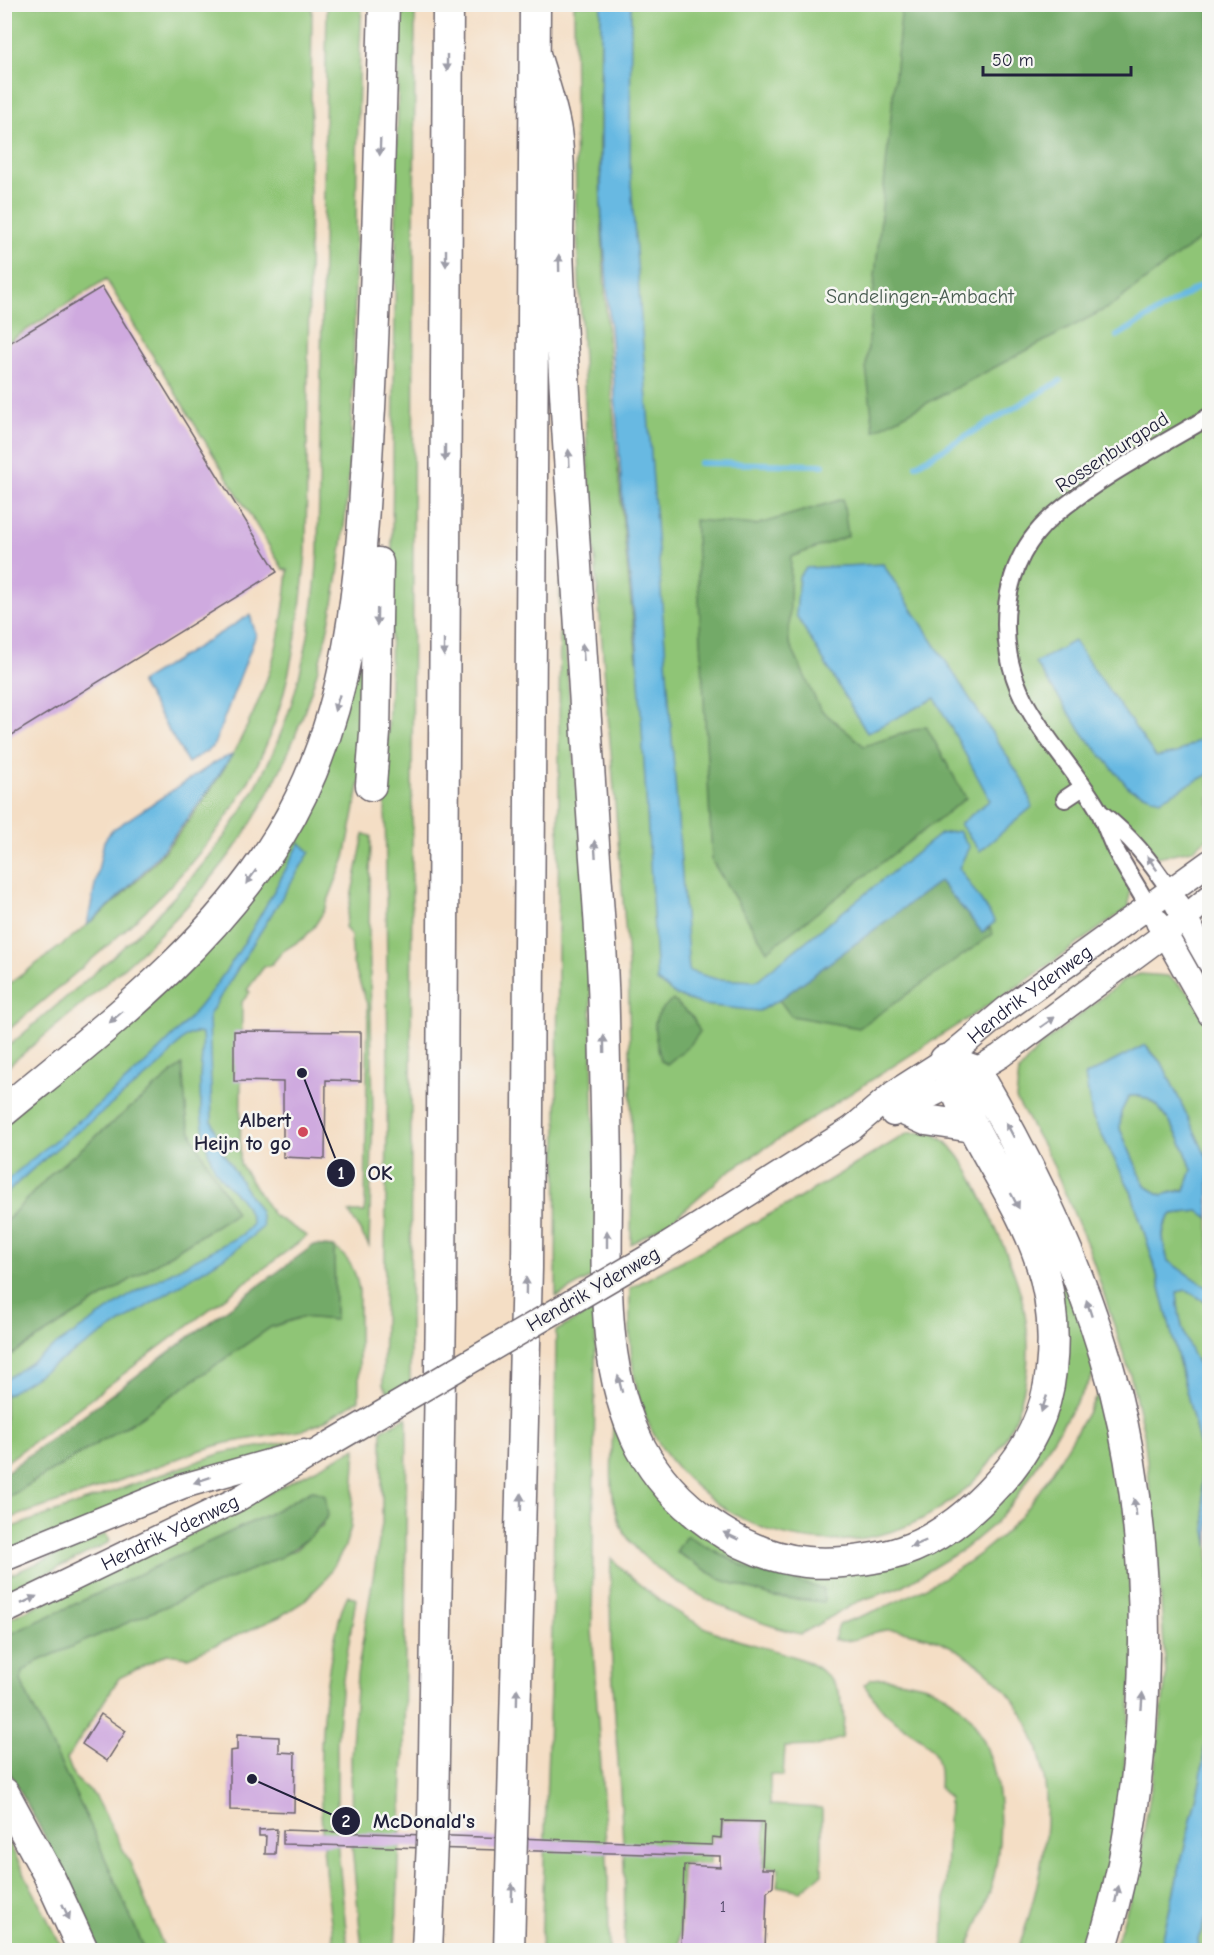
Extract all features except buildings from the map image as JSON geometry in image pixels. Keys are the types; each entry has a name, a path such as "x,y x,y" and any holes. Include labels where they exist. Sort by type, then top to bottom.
{"highway":[{"path":"4,1111 170,970 219,920 281,834 308,780 338,699 350,646 361,560 374,330 384,4"},
{"path":"427,1950 432,1830 441,1294 448,4"},
{"path":"509,1950 527,1268 535,4"},
{"path":"535,54 556,133 561,324 603,977 607,1318 626,1409 643,1451 665,1484 689,1508 722,1532 762,1551 802,1562 848,1562 888,1556 950,1529 980,1504 1009,1472 1034,1433 1049,1389 1054,1346 1054,1315 1048,1283 1026,1221 972,1127 958,1072"},
{"path":"371,785 378,559 374,330"},
{"path":"958,1072 1041,1189 1085,1298 1115,1392 1137,1522 1143,1678 1138,1755 1129,1837 1113,1912 1101,1950"},
{"path":"904,1110 926,1119 972,1127"},
{"path":"4,1793 48,1875 83,1950"}],"main road":[{"name":"Hendrik Ydenweg","path":"4,1612 238,1499 655,1253 851,1129 895,1092 958,1072 1006,1009 1209,862"},
{"path":"1170,891 1182,917 1209,962"},
{"name":"Hendrik Ydenweg","path":"851,1129 904,1110 958,1072 1047,1023 1165,934 1182,917 1209,897"},
{"path":"1148,906 1209,1014"},
{"name":"Hendrik Ydenweg","path":"4,1559 183,1486 331,1443"}],"street":[{"name":"Rossenburgpad","path":"1148,906 1115,848 1098,810 1024,700 1013,673 1006,642 1009,587 1023,552 1051,518 1091,487 1209,416"},
{"path":"1065,799 1083,787"},
{"name":"Rossenburgpad","path":"1098,810 1130,837 1148,857 1170,891"}],"green space":[{"path":"415,4 410,1382 389,1394 383,1385 388,1067 385,790 390,687 399,5"},
{"path":"4,5 312,5 306,552 298,625 283,697 267,743 245,787 219,828 188,867 117,937 5,1033 5,987 84,928 135,883 182,829 224,769 256,706 269,673 282,622 288,570 283,569 106,279 5,344"},
{"path":"327,5 362,5 349,464 344,529 335,593 321,657 302,718 276,778 243,836 219,869 192,901 132,960 5,1069 5,1049 128,942 180,891 224,837 260,779 288,713 308,638 318,550"},
{"name":"Sandelingen-Ambacht","path":"574,5 601,5 600,179 605,300 629,586 671,968 639,570 624,5 1210,5 1209,837 1192,850 1157,857 1140,836 1114,856 1130,884 1129,907 1023,983 729,1171 671,1221 631,1244 632,1139 628,962 588,471 576,209"},
{"path":"902,5 1209,5 1209,232 1111,306 874,431 866,367"},
{"path":"843,499 848,536 791,557 789,642 820,709 864,746 926,726 966,798 767,951 712,861 695,520 756,525"},
{"path":"560,583 590,952 597,1274 556,1297"},
{"path":"362,640 364,761 345,858 324,911 314,927 304,938 283,951 271,965 264,967 247,990 250,992 242,1002 240,1164 273,1215 307,1236 5,1463 5,1359 236,1213 193,1138 187,1119 181,1066 52,1173 5,1222 5,1115 248,891"},
{"path":"364,834 371,836 369,929 373,1109 369,1246 349,1212 365,1212 368,1007 353,963 351,936 345,927"},
{"path":"940,881 982,932 990,927 993,934 859,1028 791,1016 779,1000"},
{"path":"1140,974 1168,976 1192,995 1209,1030 1209,1162 1163,1065 1146,1045 1092,1116 1131,1191 1154,1263 1198,1438 1209,1547 1209,1713 1201,1778 1160,1950 1114,1950 1136,1880 1155,1764 1166,1676 1160,1587 1144,1433 1130,1374 1089,1249 1051,1160 1016,1099 1019,1071 1039,1047 1124,980"},
{"path":"673,1000 693,1018 700,1032 690,1045 667,1064 661,1061 655,1027 659,1013"},
{"path":"182,1065 187,1119 193,1138 236,1213 5,1359 5,1222 52,1173"},
{"path":"969,1092 1011,1147 1099,1366 1017,1497 995,1523 964,1549 901,1587 857,1602 801,1634 778,1628 722,1606 666,1574 643,1555 625,1534 616,1512 612,1477 613,1416 640,1468 801,1568 976,1517 1060,1358","holes":["687,1536 749,1569 779,1579 722,1580 677,1552"]},
{"path":"1129,1096 1140,1096 1151,1101 1174,1128 1192,1170 1185,1189 1161,1195 1145,1186 1120,1129 1121,1112"},
{"path":"908,1133 936,1135 955,1151 976,1185 1014,1272 1023,1304 1027,1370 1011,1428 979,1476 934,1512 881,1534 822,1540 763,1528 696,1487 671,1461 657,1441 640,1402 633,1370 630,1288 791,1203"},
{"path":"1200,1211 1209,1218 1209,1289 1168,1261 1164,1242 1165,1225 1172,1214"},
{"path":"314,1245 334,1247 335,1320 302,1317 271,1327 133,1422 5,1499 5,1473"},
{"path":"334,1247 351,1266 359,1291 359,1400 319,1424 299,1431 226,1443 195,1452 89,1492 5,1520 5,1499 133,1422 271,1327 302,1317 335,1320"},
{"path":"1186,1290 1209,1304 1210,1373 1206,1378 1189,1347 1182,1327 1177,1292"},
{"path":"596,1308 592,1629 608,1874 609,1950 541,1950 553,1600 556,1331"},
{"path":"1104,1384 1125,1509 1134,1661 1121,1804 1089,1950 1018,1950 1038,1880 1044,1844 1046,1808 1043,1772 1034,1738 1018,1706 993,1677 962,1653 936,1640 891,1630 879,1631 855,1639 834,1640 839,1624 887,1606 937,1581 961,1567 1004,1534 1044,1484"},
{"path":"407,1417 404,1756 395,1950 362,1950 352,1847 351,1758 357,1675 382,1523 382,1430"},
{"path":"301,1440 267,1457 5,1552 4,1530 222,1453"},
{"path":"356,1448 351,1527 344,1549 325,1580 303,1602 279,1617 188,1657 167,1654 119,1678 67,1759 74,1777 96,1797 131,1865 165,1950 145,1950 90,1824 25,1691 21,1680 23,1672 36,1662 295,1550 323,1525 312,1490 267,1515 5,1637 4,1621 208,1525"},
{"path":"312,1490 325,1495 328,1516 310,1537 281,1557 36,1662 23,1672 21,1680 25,1691 90,1824 145,1950 96,1950 44,1835 5,1764 4,1637 267,1515"},
{"path":"105,1534 110,1540 108,1543 5,1594 5,1577"},
{"path":"686,1536 749,1569 824,1589 824,1602 774,1597 722,1580 676,1552"},
{"path":"611,1558 659,1600 700,1625 738,1640 785,1653 806,1661 824,1672 837,1688 843,1709 842,1738 817,1746 785,1747 783,1776 770,1774 770,1805 822,1808 822,1874 801,1891 777,1886 779,1868 764,1867 765,1821 721,1819 720,1836 710,1836 710,1864 682,1863 679,1950 624,1950 623,1852 610,1607"},
{"path":"348,1595 356,1599 341,1691 337,1743 337,1840 348,1950 335,1950 322,1835 321,1758 327,1681 339,1619"},
{"path":"883,1678 926,1686 953,1700 970,1718 983,1739 992,1762 999,1812 997,1860 989,1894 967,1950 943,1950 949,1798 939,1787 937,1760 933,1751 926,1743 888,1715 864,1685 871,1679"},
{"path":"4,1833 63,1950 8,1950 5,1943"},
{"path":"1209,1912 1209,1950 1199,1950 1198,1939"}],"water":[{"path":"601,5 631,5 630,169 689,971 716,979 756,981 940,834 959,831 969,847 959,868 995,922 982,932 940,881 779,1000 759,1011 703,1005 677,996 657,981 637,646 624,519 601,203"},
{"path":"883,564 1025,784 1032,807 980,851 960,824 990,800 935,698 867,733 796,615 799,576 806,568"},
{"path":"250,615 256,635 213,747 188,763 140,682"},
{"path":"1074,641 1156,757 1177,753 1209,734 1209,774 1160,800 1130,789 1085,736 1035,663"},
{"path":"232,755 166,846 129,887 87,925 104,841 112,830 219,760"},
{"path":"300,843 310,852 209,1015 212,1121 221,1149 260,1212 263,1227 234,1251 5,1396 5,1380 135,1292 243,1234 252,1224 246,1207 214,1167 207,1147 202,1125 200,1080 202,1034 190,1034 185,1038 166,1060 42,1161 5,1195 5,1182 121,1086 185,1023 234,960"},
{"path":"1145,1045 1163,1065 1209,1162 1209,1218 1199,1211 1172,1214 1165,1225 1163,1236 1168,1261 1209,1289 1209,1304 1186,1290 1177,1292 1185,1337 1206,1377 1209,1373 1206,1414 1210,1435 1209,1547 1198,1438 1154,1263 1131,1191 1092,1116 1085,1076","holes":["1129,1096 1142,1096 1151,1101 1174,1128 1192,1170 1185,1190 1161,1195 1145,1186 1120,1129 1121,1112"]},
{"path":"1209,1713 1209,1912 1198,1939 1199,1950 1160,1950 1201,1778"}],"waterway":[{"path":"1117,336 1210,280"},
{"path":"916,465 1060,381"},
{"path":"700,463 823,465"}],"place":[{"name":"OK","path":"302,1073"},
{"name":"Albert Heijn to go","path":"303,1132"},
{"name":"McDonald's","path":"252,1779"}]}
